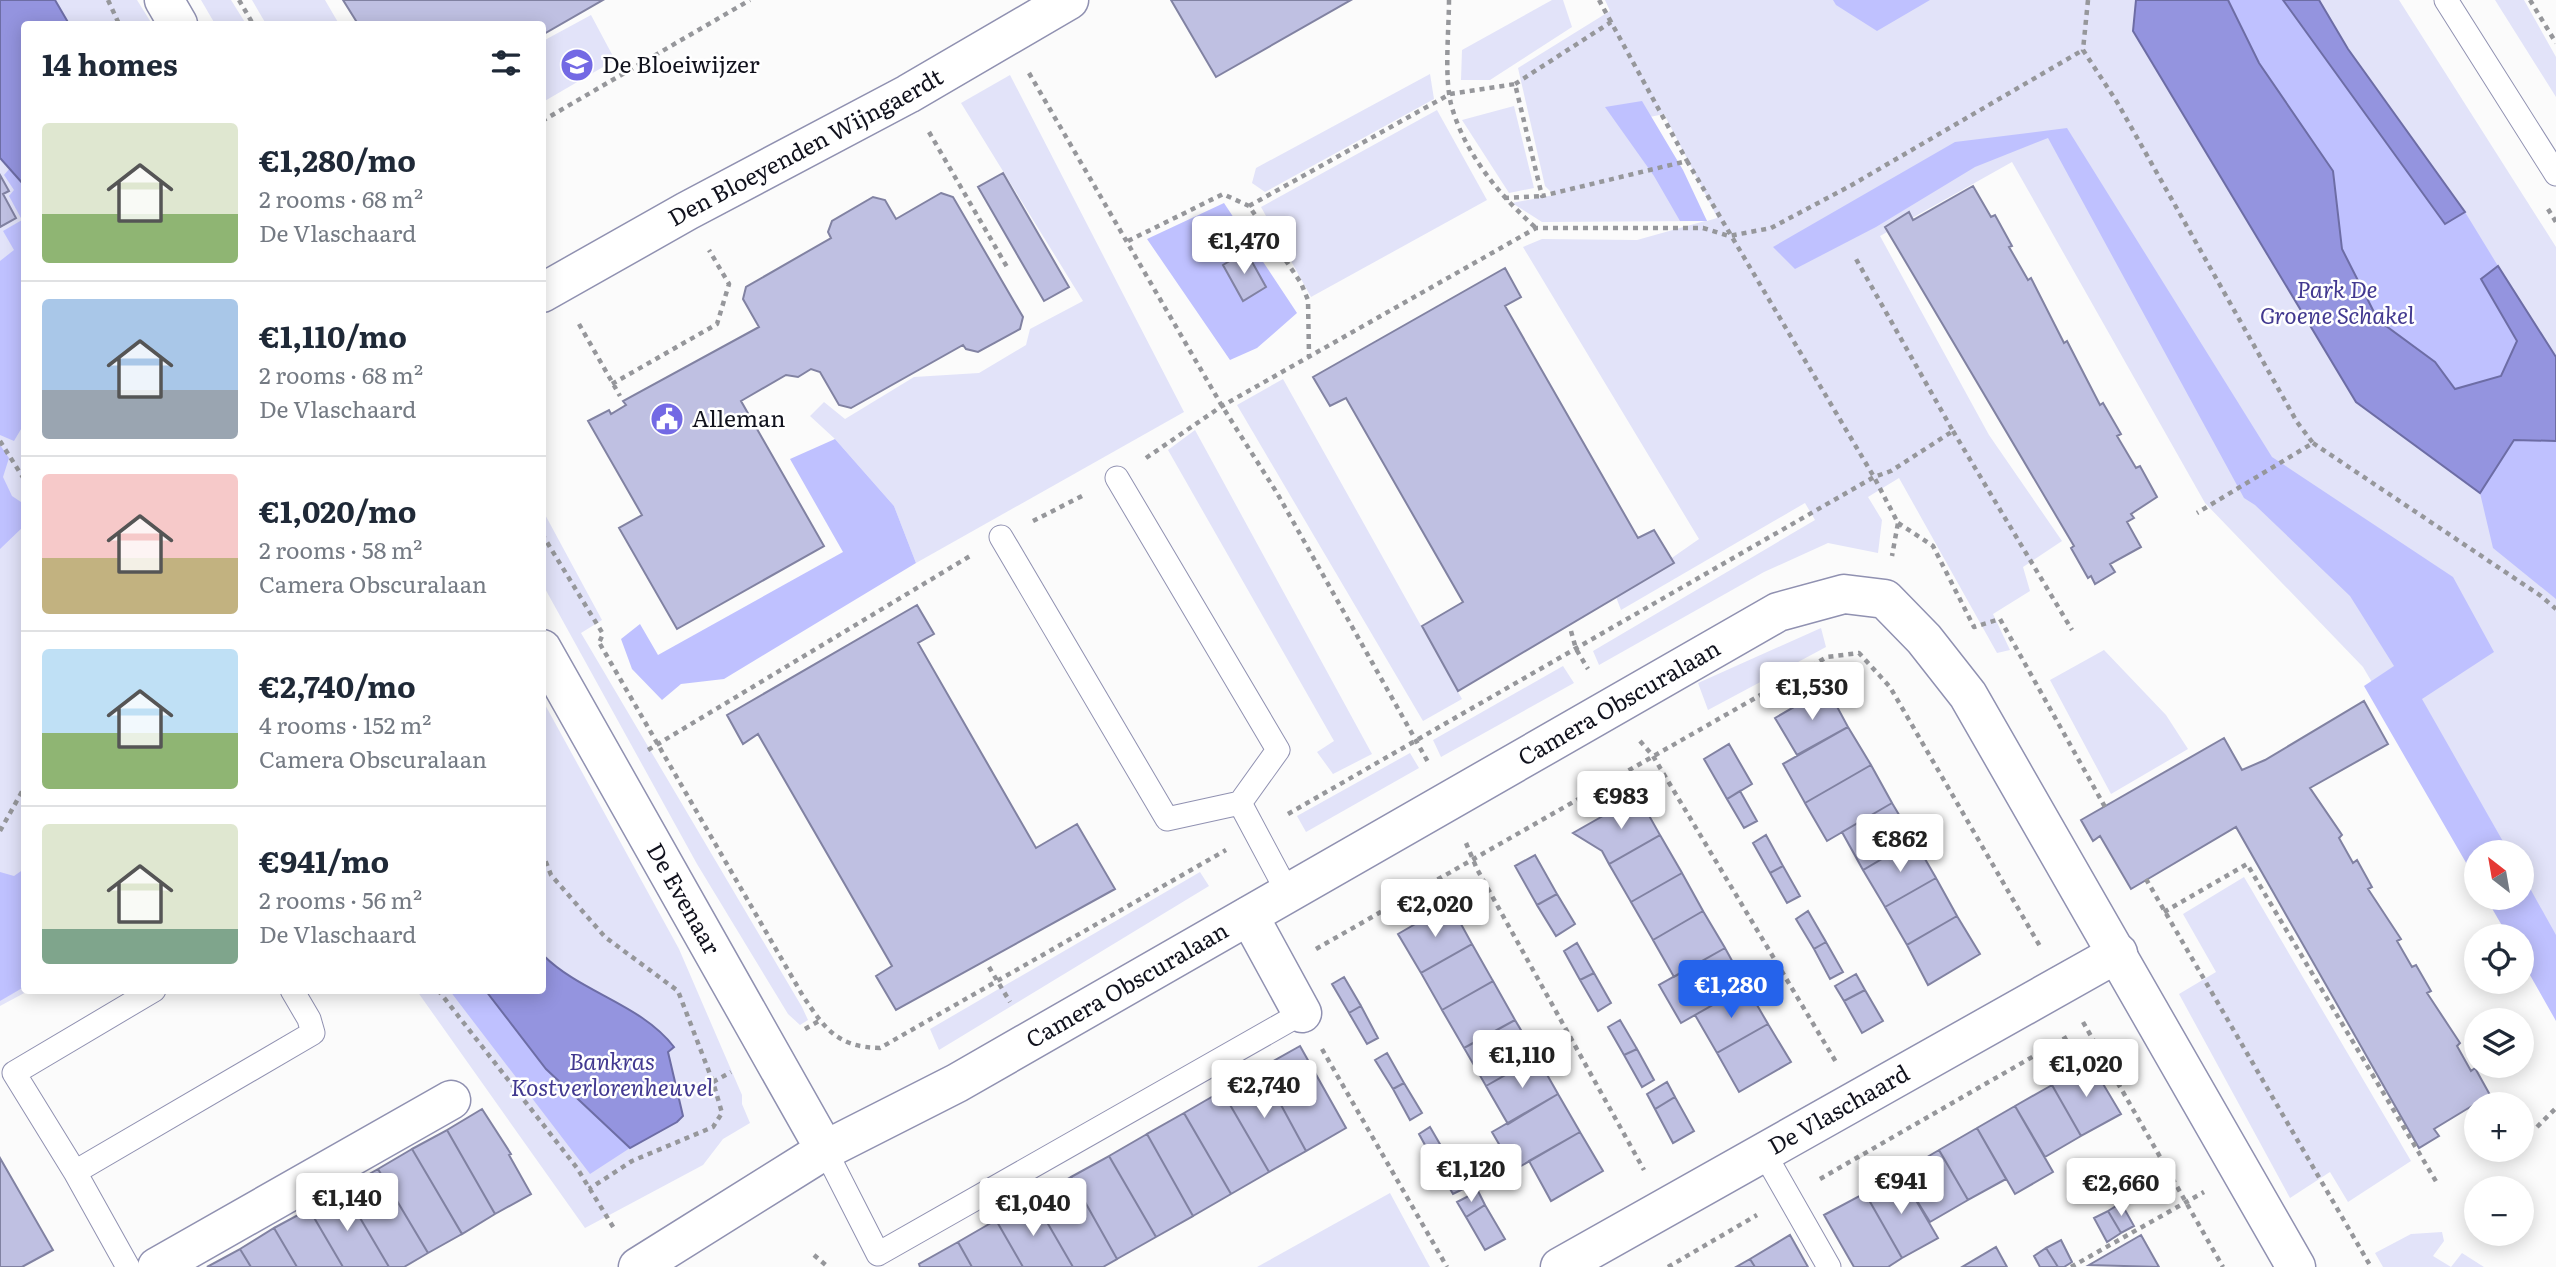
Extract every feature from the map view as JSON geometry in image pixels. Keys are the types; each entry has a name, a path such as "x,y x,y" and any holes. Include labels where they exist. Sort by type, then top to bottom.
{"street":[{"path":"164,0 176,21"},
{"name":"Den Bloeyenden Wijngaerdt","path":"549,289 687,211 908,94 1069,0"},
{"name":"Camera Obscuralaan","path":"638,1267 825,1150 957,1083 1778,612 1844,594 1885,600"},
{"path":"1885,600 1924,639 1968,695 2296,1267"},
{"name":"De Evenaar","path":"549,659 825,1150"},
{"path":"1249,916 1302,1013"},
{"name":"De Vlaschaard","path":"1560,1267 2118,953"},
{"path":"157,1267 451,1100"}],"lane":[{"path":"2446,0 2556,174"},
{"path":"1001,537 1167,819 1240,803 1278,750 1117,478"},
{"path":"1240,803 1287,893"},
{"path":"128,1267 75,1172 14,1073 147,994"},
{"path":"75,1172 313,1033 309,1018 294,994"},
{"path":"825,1150 878,1254 1302,1013"},
{"path":"1764,1153 1829,1267"}],"path":[{"path":"108,0 118,21"},
{"path":"239,0 251,21"},
{"path":"546,119 750,0"},
{"path":"1449,0 1450,94 1471,149 1502,198 1536,228"},
{"path":"1599,0 1729,236 1874,477 1898,523 1933,546 1974,626 2000,619 2105,807"},
{"path":"2088,0 2083,50 2117,102 2297,422 2313,443 2541,596 2556,609"},
{"path":"2530,0 2556,43"},
{"path":"1249,206 1450,94 1515,83 1611,22"},
{"path":"1007,36 1222,406 1277,493 1411,728 1473,859 1665,1208"},
{"path":"610,771 1001,537 1117,478 1222,406 1536,228 1703,228 1729,236 1770,228 1850,186 2083,50"},
{"path":"1515,83 1542,196"},
{"path":"908,94 1007,267"},
{"path":"1502,198 1542,196 1687,161"},
{"path":"1128,241 1223,194 1249,206 1301,283 1308,300 1309,355"},
{"path":"612,384 717,324 729,284 687,211"},
{"path":"549,289 620,396"},
{"path":"1953,431 2072,630"},
{"path":"0,441 21,475"},
{"path":"2197,513 2313,443"},
{"path":"1885,600 1898,523"},
{"path":"546,541 603,634 600,644 549,659"},
{"path":"1571,631 1576,649 1613,707 1653,756 1858,1099"},
{"path":"1279,971 1827,657 1859,653 1890,687 2223,1267"},
{"path":"0,831 21,793"},
{"path":"546,862 551,875 605,937 678,991 722,1113 713,1127 632,1161 590,1189"},
{"path":"2164,912 2248,864 2437,1183"},
{"path":"2146,879 2371,1267"},
{"path":"441,994 590,1189 638,1267"},
{"path":"1302,1013 1447,1267"},
{"path":"1668,1267 2086,1026"},
{"path":"2537,1127 2556,1108"},
{"path":"2071,1267 2185,1200 2243,1174"},
{"path":"814,1255 828,1267"}],"green space":[{"path":"0,0 137,0 150,21 21,21 22,994 0,1006"},
{"path":"201,0 231,0 244,21 213,21"},
{"path":"252,0 325,0 337,21 264,21"},
{"path":"1552,0 1563,0 1572,27 1490,80 1461,80 1462,50"},
{"name":"Park De Groene Schakel","path":"1605,0 2399,0 2556,247 2556,996 2534,957 2534,924 2522,924 2522,910 2534,910 2534,840 2464,840 2363,667 2205,503 2012,162 1880,236 1989,435 2062,541 2023,567 2030,591 1993,614 2010,650 1997,653 1899,478 1868,497 1882,520 1878,553 1828,543 1764,572 1599,665 1593,651 1815,520 1805,503 1621,610 1616,597 1699,539 1523,247 1542,239 1637,240 1705,221 1542,222 1512,203 1554,195 1545,186 1518,68 1610,11","holes":["1664,114 1717,218 1707,221 1645,118"]},
{"path":"2495,0 2524,0 2556,57 2556,97"},
{"path":"591,15 615,60 546,100 546,39"},
{"path":"1430,74 1434,99 1265,192 1252,183 1256,168"},
{"path":"1010,75 1184,412 916,563 894,506 835,439 810,416 824,402 845,419 914,377 979,373 1026,345 1030,329 1083,301 961,103"},
{"path":"1514,106 1534,188 1509,193 1462,120"},
{"path":"1437,110 1487,200 1311,297 1261,207"},
{"path":"1283,379 1462,699 1423,721 1237,405"},
{"path":"1195,430 1372,754 1333,774 1317,752 1334,741 1168,450"},
{"path":"546,516 602,620 581,633 808,1020 800,1025 788,1014 697,864 546,590"},
{"path":"1821,628 1826,647 1708,710 1698,683"},
{"path":"2104,650 2166,715 2188,749 2111,794 2050,680"},
{"path":"1563,666 1574,683 1441,757 1433,740"},
{"name":"Bankras Kostverlorenheuvel","path":"546,706 679,949 742,1095 742,1104 750,1123 723,1139 703,1165 585,1228 419,994 546,994"},
{"path":"1410,753 1419,768 1306,832 1297,816"},
{"path":"1200,872 1209,886 939,1050 930,1029"},
{"path":"2244,877 2411,1161 2348,1202 2330,1172 2290,1198 2179,994 2216,972 2183,914"},
{"path":"1390,1193 1430,1267 1257,1267"},
{"path":"2442,1232 2444,1241 2433,1256 2451,1267 2383,1267 2375,1253 2411,1234"},
{"path":"2462,1253 2484,1267 2451,1267"}],"shaded area":[{"path":"0,0 55,0 67,21 21,21 21,182 0,158"},
{"path":"1833,0 1930,0 1877,31 1836,5"},
{"path":"2136,0 2228,0 2259,63 2333,171 2342,249 2378,320 2435,362 2455,389 2501,376 2517,341 2481,279 2498,266 2556,357 2556,441 2514,440 2480,493 2356,402 2133,31"},
{"path":"2228,0 2283,0 2445,224 2465,212 2498,266 2481,279 2517,341 2501,376 2455,389 2435,362 2379,321 2342,249 2333,171 2259,63"},
{"path":"2283,0 2319,0 2348,49 2465,212 2445,224"},
{"path":"1642,101 1683,170 1707,221 1680,221 1654,176 1605,107"},
{"path":"2067,128 2272,457 2453,577 2494,652 2422,699 2502,840 2464,840 2464,859 2364,686 2394,666 2350,596 2255,505 2244,498 2048,138 1975,167 1876,227 1795,269 1773,247 1955,142"},
{"path":"10,168 21,181 21,218 9,196 14,190 4,175"},
{"path":"1224,203 1297,313 1257,348 1230,360 1147,239"},
{"path":"21,221 21,429 14,441 0,435 0,261 14,250 3,231"},
{"path":"835,439 894,506 916,563 724,679 681,684 662,700 632,669 621,639 640,624 658,655 843,552 790,459"},
{"path":"2514,440 2556,441 2556,599 2493,548 2480,493"},
{"path":"0,445 9,458 3,477 12,496 21,502 21,529 0,549"},
{"path":"21,871 21,989 0,1001 0,872 14,876"},
{"path":"2534,896 2556,935 2556,1021 2534,982 2534,924 2501,924 2493,910 2534,910"},
{"path":"546,958 575,979 645,1020 674,1047 668,1052 683,1116 630,1148 546,1069 488,994 546,994"},
{"path":"452,994 488,994 546,1069 630,1148 590,1174"}],"building":[{"path":"343,0 603,0 546,33 546,21 356,21"},
{"path":"1171,0 1351,0 1216,77"},
{"path":"1003,173 1069,287 1044,301 978,187"},
{"path":"0,175 9,191 3,194 16,218 0,227"},
{"path":"1973,186 1991,217 1995,215 2012,246 2009,247 2028,280 2031,278 2064,343 2067,341 2100,405 2103,403 2121,434 2117,436 2136,468 2140,466 2157,497 2131,514 2134,518 2127,522 2141,547 2110,564 2115,572 2095,584 2091,576 2088,578 2071,548 2074,546 1885,227 1909,212 1913,220"},
{"path":"941,193 953,197 1023,317 1020,329 978,352 966,349 963,345 851,408 839,405 820,372 811,369 798,377 786,375 741,401 824,546 677,629 619,528 642,515 588,421 609,410 611,414 626,405 623,401 759,327 743,299 746,287 831,238 828,232 832,221 873,197 885,200 896,219"},
{"path":"1246,251 1266,287 1243,301 1223,265"},
{"path":"1505,268 1521,297 1505,306 1638,538 1654,530 1674,563 1458,691 1422,626 1463,602 1346,398 1330,406 1313,377"},
{"path":"917,605 934,634 918,643 1036,848 1077,824 1115,889 896,1010 876,976 892,966 758,734 743,744 727,715"},
{"path":"1827,688 1848,727 1797,755 1775,718"},
{"path":"2364,701 2388,744 2310,788 2342,835 2339,838 2353,863 2357,860 2372,887 2368,889 2401,939 2397,941 2412,967 2416,965 2431,991 2427,993 2460,1043 2457,1046 2464,1058 2464,1078 2481,1078 2488,1092 2464,1092 2464,1111 2434,1129 2439,1136 2419,1148 2236,827 2131,889 2100,836 2093,841 2081,820 2224,738 2242,770 2265,760"},
{"path":"1848,727 1871,765 1805,803 1783,764"},
{"path":"1729,744 1752,784 1727,799 1704,759"},
{"path":"1871,765 1892,803 1827,841 1805,803"},
{"path":"1740,791 1757,821 1744,828 1727,799"},
{"path":"1638,796 1660,835 1609,864 1602,851 1573,833"},
{"path":"1892,803 1914,840 1863,870 1842,832"},
{"path":"1660,835 1682,873 1631,902 1609,864"},
{"path":"1766,835 1783,866 1770,873 1753,843"},
{"path":"1914,840 1936,878 1885,907 1863,870"},
{"path":"1535,855 1557,894 1537,905 1515,866"},
{"path":"1783,866 1800,896 1787,903 1770,873"},
{"path":"1682,873 1703,911 1653,940 1631,902"},
{"path":"1936,878 1957,916 1907,945 1885,907"},
{"path":"1557,894 1575,924 1556,936 1537,905"},
{"path":"1450,904 1472,944 1421,973 1398,934"},
{"path":"1703,911 1725,948 1674,977 1653,940"},
{"path":"1808,911 1826,942 1814,949 1796,919"},
{"path":"1957,916 1980,954 1928,985 1907,945"},
{"path":"1826,942 1843,972 1830,979 1814,949"},
{"path":"1577,943 1594,973 1580,980 1564,951"},
{"path":"1472,944 1493,981 1442,1010 1421,973"},
{"path":"1725,948 1746,986 1681,1023 1659,985"},
{"path":"1594,973 1611,1003 1598,1011 1580,980"},
{"path":"1856,974 1865,990 1844,1001 1835,986"},
{"path":"1344,977 1361,1006 1349,1013 1332,984"},
{"path":"1493,981 1515,1020 1464,1048 1442,1010"},
{"path":"1746,986 1768,1024 1717,1053 1695,1015"},
{"path":"1865,990 1883,1021 1862,1033 1844,1001"},
{"path":"1361,1006 1378,1038 1367,1044 1349,1013"},
{"path":"1515,1020 1537,1057 1486,1086 1464,1048"},
{"path":"1620,1020 1637,1049 1624,1055 1608,1027"},
{"path":"1768,1024 1791,1062 1739,1092 1717,1053"},
{"path":"1300,1046 1346,1128 1306,1151 1261,1068"},
{"path":"1637,1049 1654,1080 1642,1087 1624,1055"},
{"path":"1387,1053 1404,1083 1393,1089 1375,1060"},
{"path":"1537,1057 1558,1094 1508,1124 1486,1086"},
{"path":"2090,1062 2121,1114 2081,1136 2052,1085"},
{"path":"1261,1068 1306,1151 1269,1172 1222,1091"},
{"path":"1667,1082 1675,1097 1655,1109 1647,1094"},
{"path":"1404,1083 1422,1113 1410,1120 1393,1089"},
{"path":"2052,1085 2081,1136 2045,1157 2015,1106"},
{"path":"1222,1091 1269,1172 1231,1194 1184,1113"},
{"path":"1558,1094 1580,1132 1514,1170 1492,1132"},
{"path":"1675,1097 1694,1131 1673,1143 1655,1109"},
{"path":"2015,1106 2053,1172 2015,1194 1977,1128"},
{"path":"482,1109 511,1154 509,1155 531,1194 495,1214 447,1130"},
{"path":"1184,1113 1231,1194 1193,1216 1147,1134"},
{"path":"1430,1127 1448,1158 1436,1165 1419,1134"},
{"path":"1977,1128 2006,1179 1968,1200 1939,1150"},
{"path":"447,1130 495,1214 462,1234 412,1149"},
{"path":"1580,1132 1603,1171 1551,1201 1529,1161"},
{"path":"1147,1134 1193,1216 1156,1237 1109,1156"},
{"path":"412,1149 462,1234 428,1253 378,1169"},
{"path":"1939,1150 1968,1200 1930,1222 1900,1173"},
{"path":"1109,1156 1156,1237 1117,1259 1071,1177"},
{"path":"0,1158 53,1250 22,1267 0,1267"},
{"path":"1448,1158 1465,1188 1453,1194 1436,1165"},
{"path":"378,1169 428,1253 404,1267 389,1267 343,1189"},
{"path":"1900,1173 1938,1238 1902,1258 1865,1193"},
{"path":"1071,1177 1117,1259 1103,1267 1073,1267 1033,1198"},
{"path":"343,1189 389,1267 343,1267 309,1209"},
{"path":"1478,1191 1485,1205 1466,1217 1457,1202"},
{"path":"1865,1193 1902,1258 1888,1267 1854,1267 1824,1215"},
{"path":"1033,1198 1073,1267 1023,1267 996,1220"},
{"path":"2121,1203 2134,1226 2121,1233 2108,1211"},
{"path":"1485,1205 1505,1239 1485,1250 1466,1217"},
{"path":"309,1209 343,1267 297,1267 274,1228"},
{"path":"2108,1211 2121,1233 2107,1242 2094,1218"},
{"path":"996,1220 1023,1267 972,1267 958,1242"},
{"path":"274,1228 297,1267 251,1267 240,1249"},
{"path":"1790,1235 1808,1267 1755,1267 1750,1259"},
{"path":"2141,1235 2159,1267 2089,1265"},
{"path":"2061,1240 2072,1262 2058,1267 2046,1248"},
{"path":"958,1242 972,1267 920,1267 919,1264"},
{"path":"1996,1247 2007,1267 1962,1267"},
{"path":"2046,1248 2058,1267 2040,1267 2034,1256"},
{"path":"240,1249 251,1267 207,1267"},
{"path":"1750,1259 1755,1267 1736,1267"}],"place":[{"name":"De Bloeiwijzer","path":"577,65"},
{"name":"Alleman","path":"667,419"}]}
